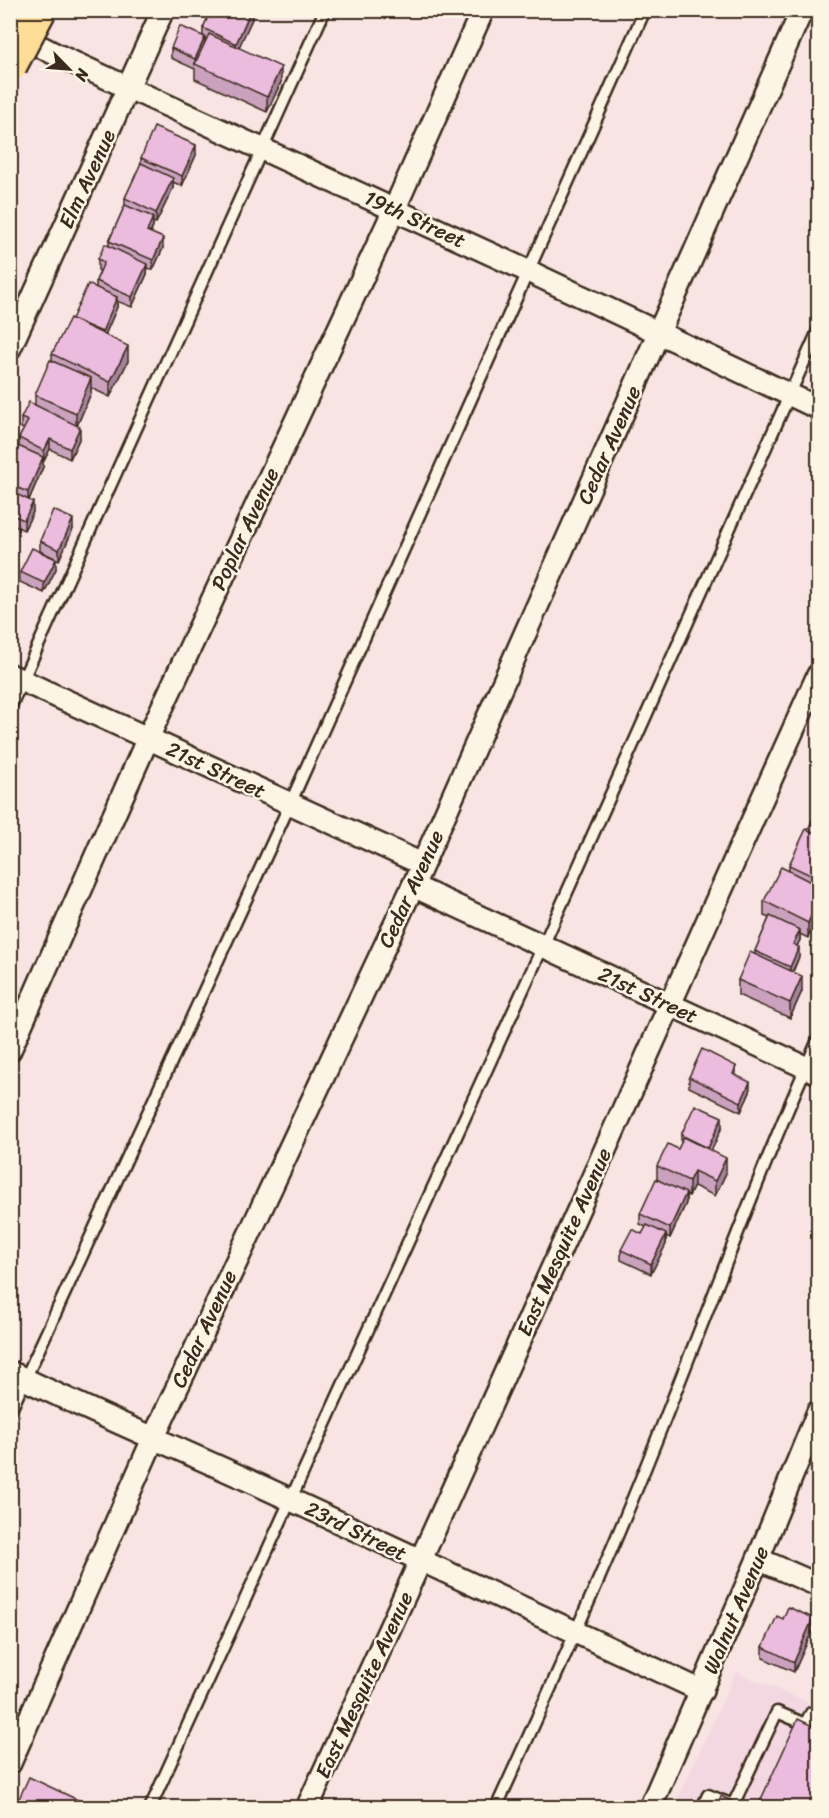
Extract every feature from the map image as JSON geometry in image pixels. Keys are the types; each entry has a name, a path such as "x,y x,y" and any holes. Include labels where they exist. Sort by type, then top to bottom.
{"highway":[{"path":"10,65 39,10"}],"street":[{"name":"Elm Avenue","path":"10,348 163,10"},
{"name":"Poplar Avenue","path":"10,1050 148,738 394,210 483,10"},
{"name":"Cedar Avenue","path":"10,1763 153,1439 413,886 802,10"},
{"name":"19th Street","path":"10,32 819,408"},
{"name":"East Mesquite Avenue","path":"307,1808 422,1562 669,1005 819,675"},
{"name":"21st Street","path":"17,678 422,864"},
{"name":"21st Street","path":"413,886 812,1070"},
{"name":"23rd Street","path":"18,1376 290,1499 702,1691"},
{"name":"Walnut Avenue","path":"650,1808 702,1691 819,1412"},
{"path":"758,1559 819,1585"}],"lane":[{"path":"10,708 17,678 263,149 325,10"},
{"path":"10,1412 18,1376 290,804 530,272 645,10"},
{"path":"150,1808 543,946 819,331"},
{"path":"496,1808 628,1509 812,1070 819,1040"},
{"path":"702,1808 708,1795 733,1805 777,1712 805,1724 811,1713 819,1716"}],"shaded area":[{"path":"736,1672 818,1707 818,1807 674,1808"}],"building":[{"path":"211,10 251,10 236,44 203,28"},
{"path":"180,26 205,37 195,59 171,48"},
{"path":"209,34 281,67 267,97 195,64"},
{"path":"154,127 196,145 182,176 141,158"},
{"path":"141,163 173,178 156,213 125,198"},
{"path":"125,205 153,217 147,231 163,238 153,260 109,241"},
{"path":"105,244 147,264 132,297 96,281 104,262 98,259"},
{"path":"88,284 117,297 102,332 72,319"},
{"path":"70,318 128,346 110,382 52,354"},
{"path":"50,360 91,378 76,413 35,395"},
{"path":"29,402 80,427 70,449 50,439 44,451 19,438 28,421 21,418"},
{"path":"18,446 43,457 28,492 10,485 10,458 12,459"},
{"path":"10,491 33,502 24,520 10,514"},
{"path":"53,510 73,519 59,550 40,541"},
{"path":"32,548 56,559 44,583 20,572"},
{"path":"819,805 819,835 808,830"},
{"path":"806,829 819,835 819,879 789,865"},
{"path":"781,867 819,886 819,912 814,909 808,923 764,901"},
{"path":"770,916 800,930 793,944 799,947 790,967 755,951"},
{"path":"750,952 802,976 790,1003 738,980"},
{"path":"702,1049 736,1066 733,1074 750,1082 741,1102 689,1077"},
{"path":"695,1105 722,1117 708,1148 681,1135"},
{"path":"684,1137 726,1158 715,1181 694,1171 689,1181 657,1166 668,1144 678,1149"},
{"path":"656,1179 686,1193 670,1228 640,1214"},
{"path":"647,1225 666,1234 651,1264 621,1250 632,1229 642,1234"},
{"path":"788,1607 813,1618 794,1662 763,1647 777,1616 783,1619"},
{"path":"798,1719 819,1729 819,1808 757,1808"},
{"path":"29,1777 95,1808 27,1808 17,1803"},
{"path":"721,1796 746,1808 716,1808"}]}
